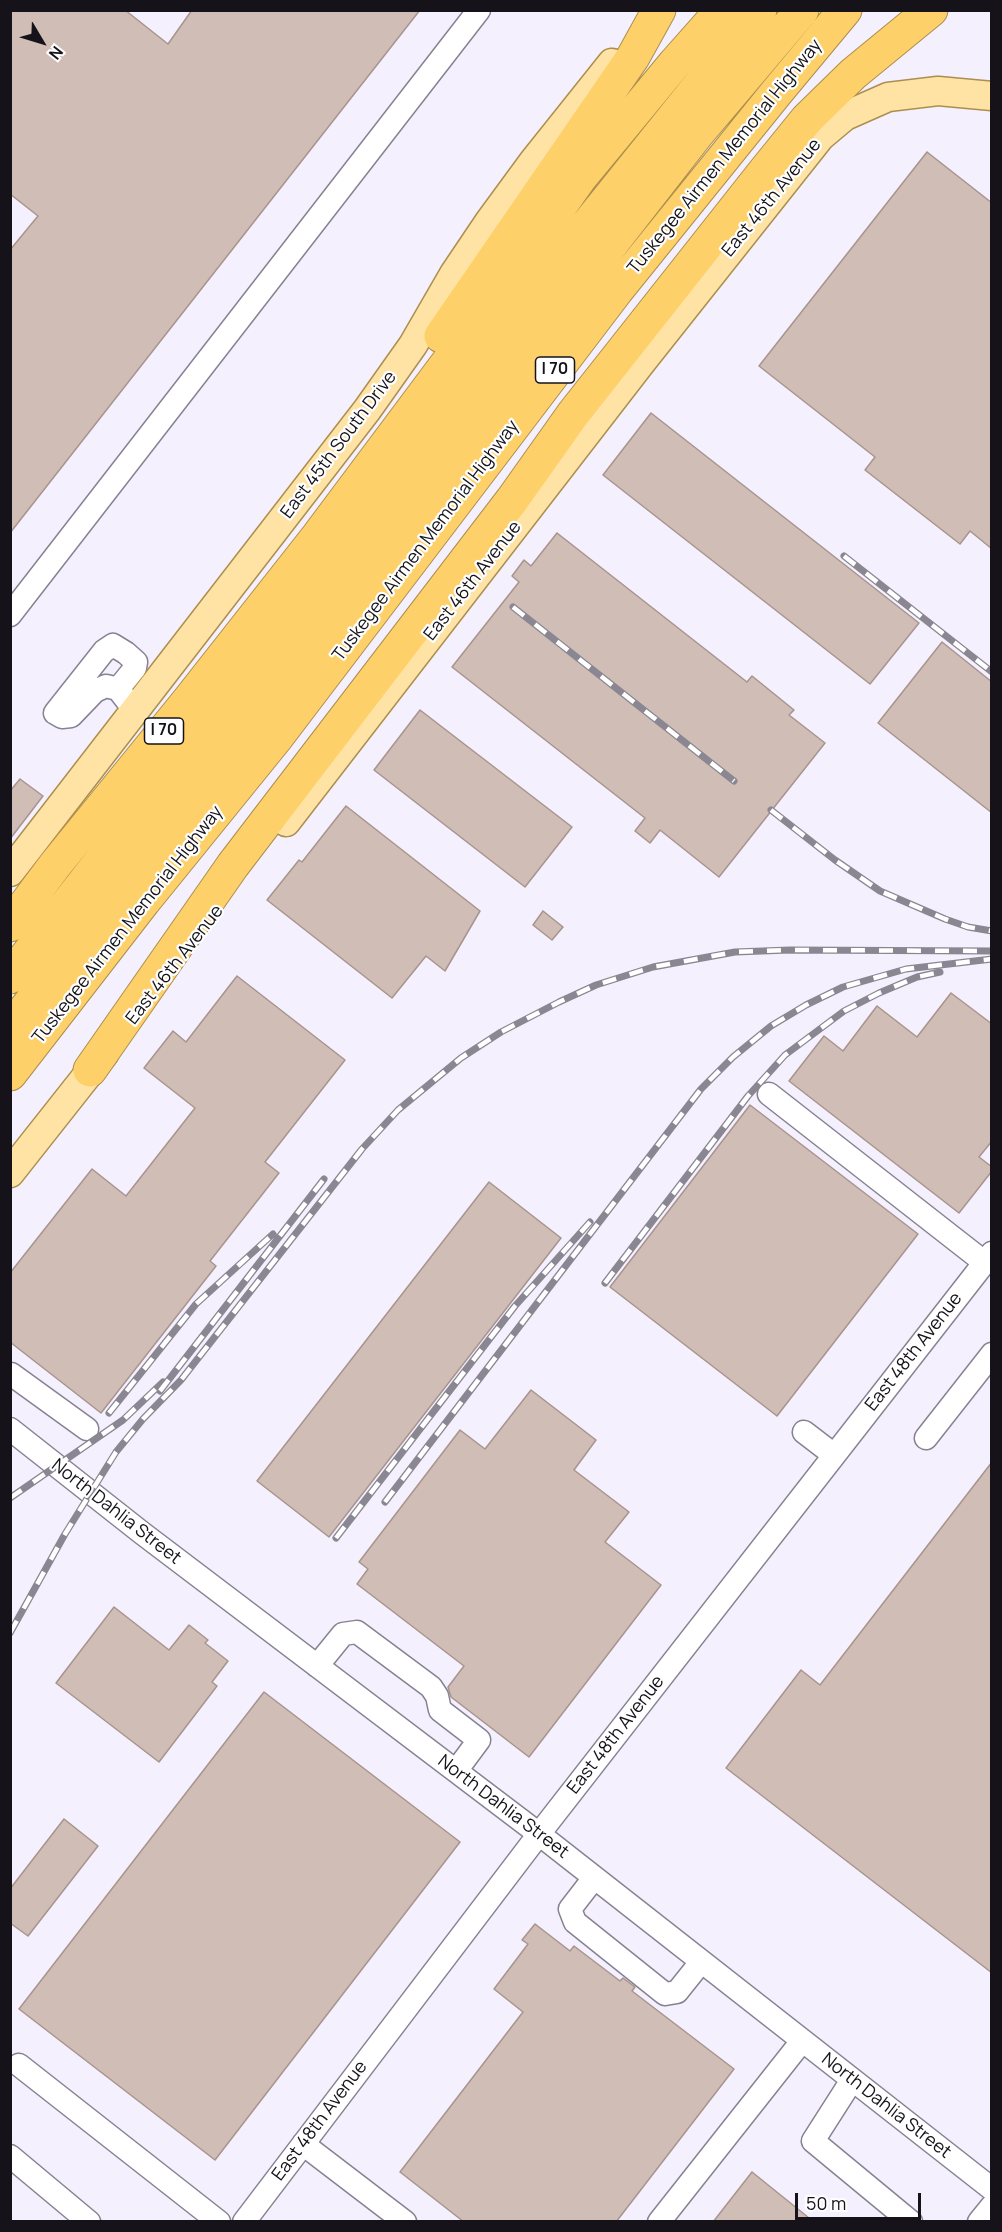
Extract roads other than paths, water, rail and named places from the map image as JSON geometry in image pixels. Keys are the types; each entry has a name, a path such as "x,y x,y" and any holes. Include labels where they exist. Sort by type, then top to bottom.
{"highway":[{"path":"318,536 354,460 629,64 657,10"},
{"name":"I 70","path":"10,925 55,865 318,536 487,310 580,178 722,10"},
{"path":"10,977 177,764 588,224 760,10"},
{"path":"10,1029 360,578 616,238 697,134 802,10"},
{"name":"Tuskegee Airmen Memorial Highway","path":"10,1074 144,901 276,737 617,290 845,10"},
{"path":"90,1071 233,866 512,500 573,414 807,119 859,68 931,10"},
{"path":"276,737 340,684 504,491 573,414"}],"main road":[{"name":"East 45th South Drive","path":"10,872 127,700 367,410 412,345 454,274 507,196 657,10"},
{"name":"East 46th Avenue","path":"10,1173 139,1013 648,354 820,137 846,116 888,97 938,91 991,95"}],"street":[{"path":"10,615 479,10"},
{"path":"113,645 136,662 127,700 104,686 95,691 70,716 62,717 55,713 104,651 113,645"},
{"path":"769,1094 988,1257"},
{"name":"East 48th Avenue","path":"244,2222 539,1834 988,1257"},
{"path":"926,1438 992,1354"},
{"path":"11,1374 87,1429"},
{"name":"North Dahlia Street","path":"10,1429 142,1533 539,1834 992,2189"},
{"path":"804,1432 834,1455"},
{"path":"318,1666 343,1634 357,1632 431,1687 437,1696 440,1710 479,1740 456,1771"},
{"path":"594,1878 570,1909 574,1922 665,1994 677,1992 701,1962"},
{"path":"659,2222 802,2041"},
{"path":"19,2065 219,2222"},
{"path":"852,2080 813,2141 911,2222"},
{"path":"303,2144 405,2222"},
{"path":"10,2156 89,2222"},
{"path":"979,2222 992,2206"}],"railway":[{"path":"844,556 992,672"},
{"path":"513,607 734,781"},
{"path":"771,810 835,860 880,891 945,919 968,927 992,931"},
{"path":"10,1633 65,1534 116,1452 143,1419 181,1380 362,1149 398,1110 461,1058 501,1032 559,1002 596,985 653,967 735,952 992,951"},
{"path":"385,1502 701,1089 733,1057 771,1026 843,987 906,969 992,959"},
{"path":"605,1283 748,1096 785,1055 844,1011 917,977 940,972"},
{"path":"160,1391 324,1179"},
{"path":"336,1538 515,1306 590,1222"},
{"path":"109,1413 196,1304 273,1234"},
{"path":"10,1498 123,1420 163,1382"}]}
